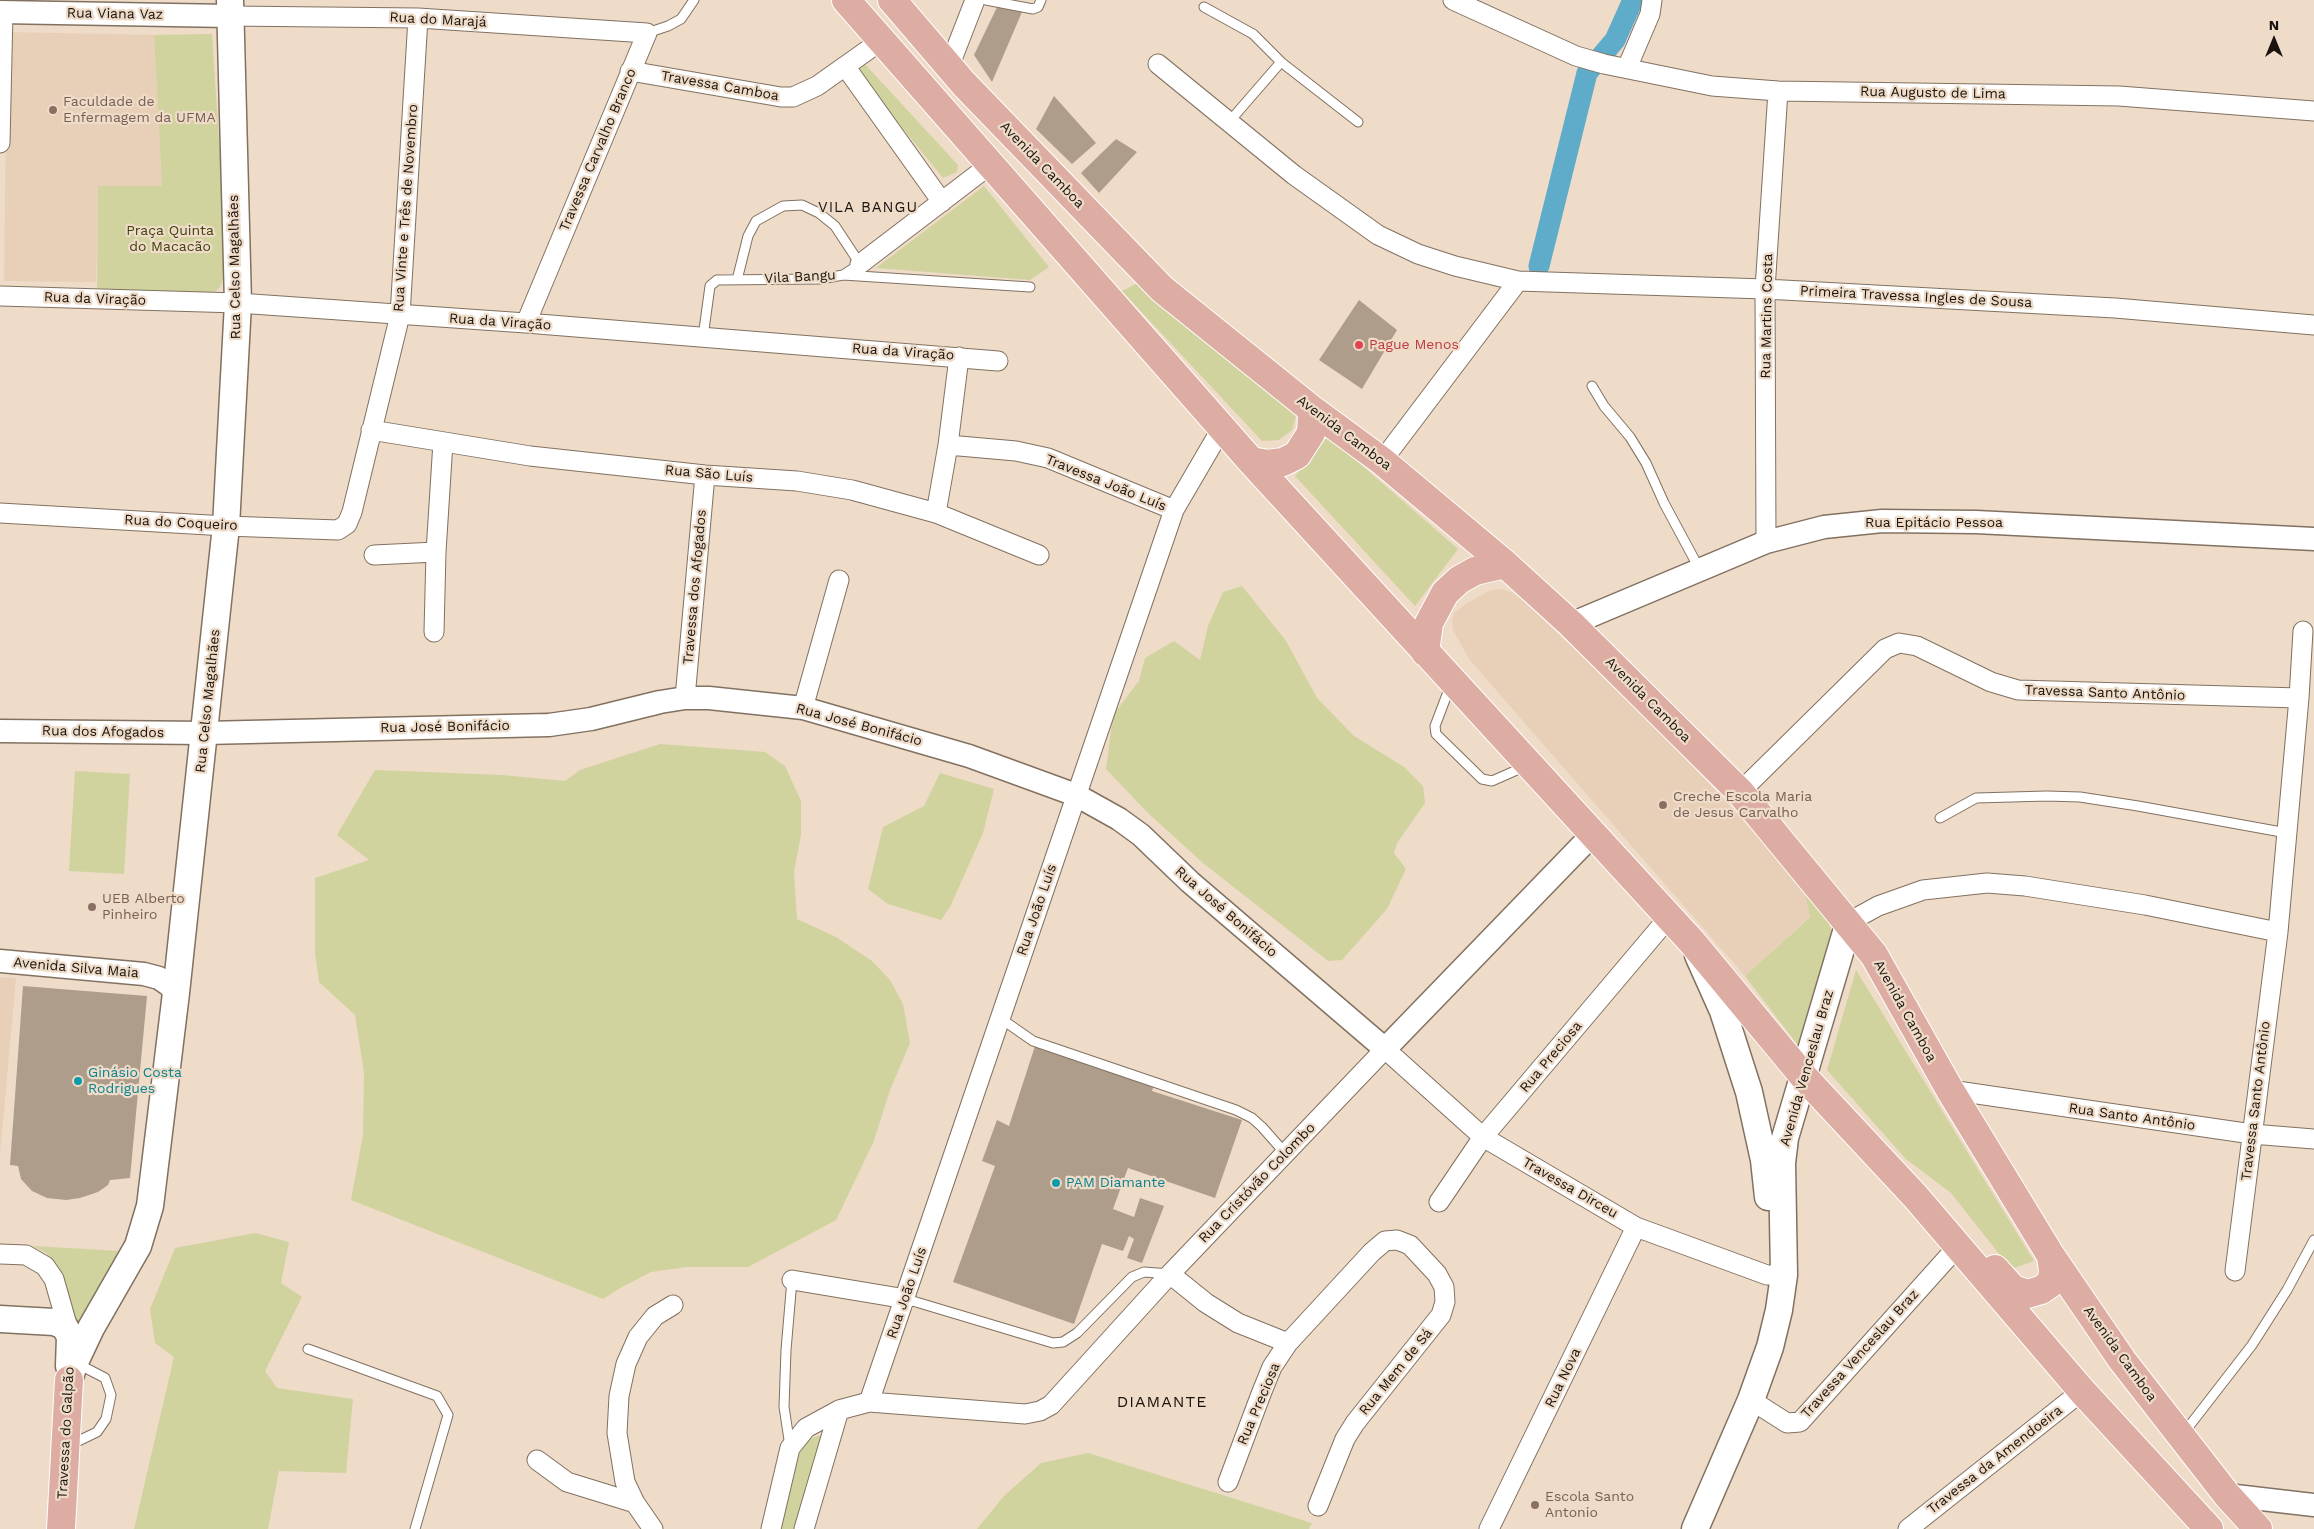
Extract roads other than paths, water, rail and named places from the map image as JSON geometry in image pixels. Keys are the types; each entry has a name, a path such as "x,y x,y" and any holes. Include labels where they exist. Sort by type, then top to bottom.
{"main road":[{"path":"846,0 1223,426 1251,461 1424,652 1692,942 1804,1077 1915,1196 2082,1391 2209,1529"},
{"name":"Avenida Camboa","path":"892,0 950,67 1162,289 1310,408 1382,461 1505,564 1572,624 1740,792 1874,955 1950,1090 2051,1256 2122,1360 2227,1495 2258,1529"},
{"name":"Rua Celso Magalhães","path":"72,1371 91,1328 138,1246 150,1206 176,993 206,733 226,526 238,303 230,8"},
{"path":"1251,461 1268,464 1283,462 1298,454 1311,433 1312,416 1310,408"},
{"path":"1424,652 1429,622 1446,593 1459,580 1475,571 1505,564"},
{"name":"Avenida Venceslau Braz","path":"1678,1529 1736,1397 1776,1275 1785,1138 1848,922"},
{"name":"Avenida Venceslau Braz","path":"1692,942 1722,1010 1749,1092 1764,1160 1779,1310 1770,1347 1751,1400 1695,1529"},
{"path":"1915,1196 1951,1220 2013,1289 2027,1294 2042,1290 2051,1283 2053,1270 2051,1256"},
{"path":"0,1318 54,1322 64,1326 70,1336"},
{"name":"Travessa do Galpão","path":"61,1529 65,1448 72,1371 70,1336"}],"street":[{"path":"950,67 975,0"},
{"name":"Rua Augusto de Lima","path":"1455,0 1533,38 1584,58 1604,64 1712,86 1778,91 2119,96 2314,111"},
{"path":"1626,68 1650,14 1652,0"},
{"name":"Rua do Marajá","path":"230,8 647,33"},
{"name":"Rua Viana Vaz","path":"2,12 230,8"},
{"path":"0,144 2,12"},
{"name":"Rua Vinte e Três de Novembro","path":"352,512 400,315 418,18"},
{"name":"Travessa Carvalho Branco","path":"526,323 647,33"},
{"name":"Travessa Camboa","path":"630,71 781,98 793,98 817,86 882,40"},
{"name":"Primeira Travessa Ingles de Sousa","path":"1158,64 1294,175 1378,235 1427,257 1518,281 1765,289 2115,308 2314,325"},
{"path":"845,66 942,202"},
{"name":"Rua Martins Costa","path":"1766,542 1765,289 1778,91"},
{"name":"Vila Bangu","path":"860,264 991,164"},
{"path":"1382,461 1518,281"},
{"name":"Rua da Viração","path":"0,296 238,303 526,323 998,361"},
{"path":"936,513 948,446 959,357"},
{"name":"Rua João Luís","path":"869,1402 906,1299 1174,510 1223,426"},
{"name":"Rua São Luís","path":"371,430 530,456 705,475 797,481 843,488 936,513 1039,555"},
{"path":"434,632 436,552 443,442"},
{"name":"Travessa João Luís","path":"948,446 1016,451 1048,458 1174,510"},
{"name":"Travessa dos Afogados","path":"685,698 705,475"},
{"name":"Rua do Coqueiro","path":"0,513 226,526 338,530 347,524 352,512"},
{"name":"Rua Epitácio Pessoa","path":"1572,624 1766,542 1824,527 1882,521 1976,522 2314,538"},
{"path":"374,555 436,552"},
{"path":"803,708 839,580"},
{"name":"Travessa Santo Antônio","path":"2235,1270 2278,932 2299,698 2303,631"},
{"name":"Travessa Santo Antônio","path":"1740,792 1885,649 1898,643 1917,646 1991,682 2018,690 2299,698"},
{"name":"Rua José Bonifácio","path":"206,733 549,725 591,719 660,702 685,698 709,698 803,708 969,756 1076,795 1119,819 1141,835 1190,882 1385,1049"},
{"name":"Rua dos Afogados","path":"0,731 206,733"},
{"name":"Rua Cristóvão Colombo","path":"790,1448 806,1428 839,1410 869,1402 1025,1414 1040,1411 1051,1405 1170,1274 1285,1153 1594,834"},
{"path":"1848,922 1878,906 1923,890 1987,883 2025,886 2144,905 2278,932"},
{"name":"Rua Preciosa","path":"1439,1202 1483,1137 1669,917"},
{"name":"Avenida Silva Maia","path":"0,961 144,974 158,978 169,985 176,993"},
{"name":"Travessa Dirceu","path":"1385,1049 1483,1137 1636,1227 1776,1275"},
{"name":"Rua Santo Antônio","path":"1950,1090 2252,1134 2314,1139"},
{"name":"Rua Nova","path":"1489,1529 1636,1227"},
{"name":"Rua Preciosa","path":"1228,1482 1272,1367 1288,1343 1372,1252 1385,1241 1397,1240 1410,1245"},
{"name":"Rua Mem de Sá","path":"1318,1506 1346,1439 1355,1423 1441,1315 1446,1302 1444,1287 1437,1274 1410,1245"},
{"name":"Travessa Venceslau Braz","path":"1751,1400 1787,1423 1800,1422 1958,1246"},
{"path":"0,1254 26,1255 45,1266 54,1279 70,1336"},
{"path":"1170,1274 1206,1304 1238,1323 1288,1343"},
{"path":"792,1280 906,1299"},
{"path":"653,1529 635,1503 625,1482 617,1433 619,1396 626,1364 638,1337 654,1316 673,1305"},
{"name":"Travessa da Amendoeira","path":"1908,1529 2082,1391"},
{"path":"804,1529 839,1410"},
{"path":"771,1529 790,1448"},
{"path":"537,1460 567,1482 635,1503"},
{"path":"2227,1495 2314,1505"}],"lane":[{"path":"647,33 680,19 694,0"},
{"path":"986,0 1033,9 1038,7 1041,0"},
{"path":"1204,7 1253,34 1281,62 1358,122"},
{"path":"1229,122 1281,62"},
{"path":"737,280 748,236 756,221 783,206 802,205 819,213 835,226 860,264"},
{"name":"Vila Bangu","path":"703,337 710,286 717,280 821,278 843,275 860,264"},
{"path":"843,275 1030,287"},
{"path":"1592,386 1646,463 1664,503 1700,570"},
{"path":"1452,681 1435,726 1436,734 1482,779 1492,781 1529,764"},
{"path":"1940,818 1976,798 2080,797 2287,833"},
{"path":"1000,1018 1033,1042 1236,1110 1252,1118 1285,1153"},
{"path":"2181,1436 2252,1345 2287,1290 2314,1240"},
{"path":"906,1299 1053,1344 1063,1342 1077,1333 1132,1277 1144,1272 1170,1274"},
{"path":"790,1448 784,1407 786,1350 792,1280"},
{"path":"308,1349 437,1396 448,1415 415,1529"},
{"path":"65,1448 97,1432 106,1419 111,1394 105,1378 72,1371"}],"waterway":[{"path":"1539,266 1587,73 1615,40 1633,0"}],"place":[{"name":"Faculdade de Enfermagem da UFMA","path":"53,110"},
{"name":"Pague Menos","path":"1359,345"},
{"name":"Creche Escola Maria de Jesus Carvalho","path":"1663,805"},
{"name":"UEB Alberto Pinheiro","path":"92,907"},
{"name":"Ginásio Costa Rodrigues","path":"78,1081"},
{"name":"PAM Diamante","path":"1056,1183"},
{"name":"Escola Santo Antonio","path":"1535,1505"}],"district":[{"name":"VILA BANGU","path":"868,208"},
{"name":"DIAMANTE","path":"1162,1402"}],"park label":[{"name":"Praça Quinta do Macacão","path":"170,240"}]}
